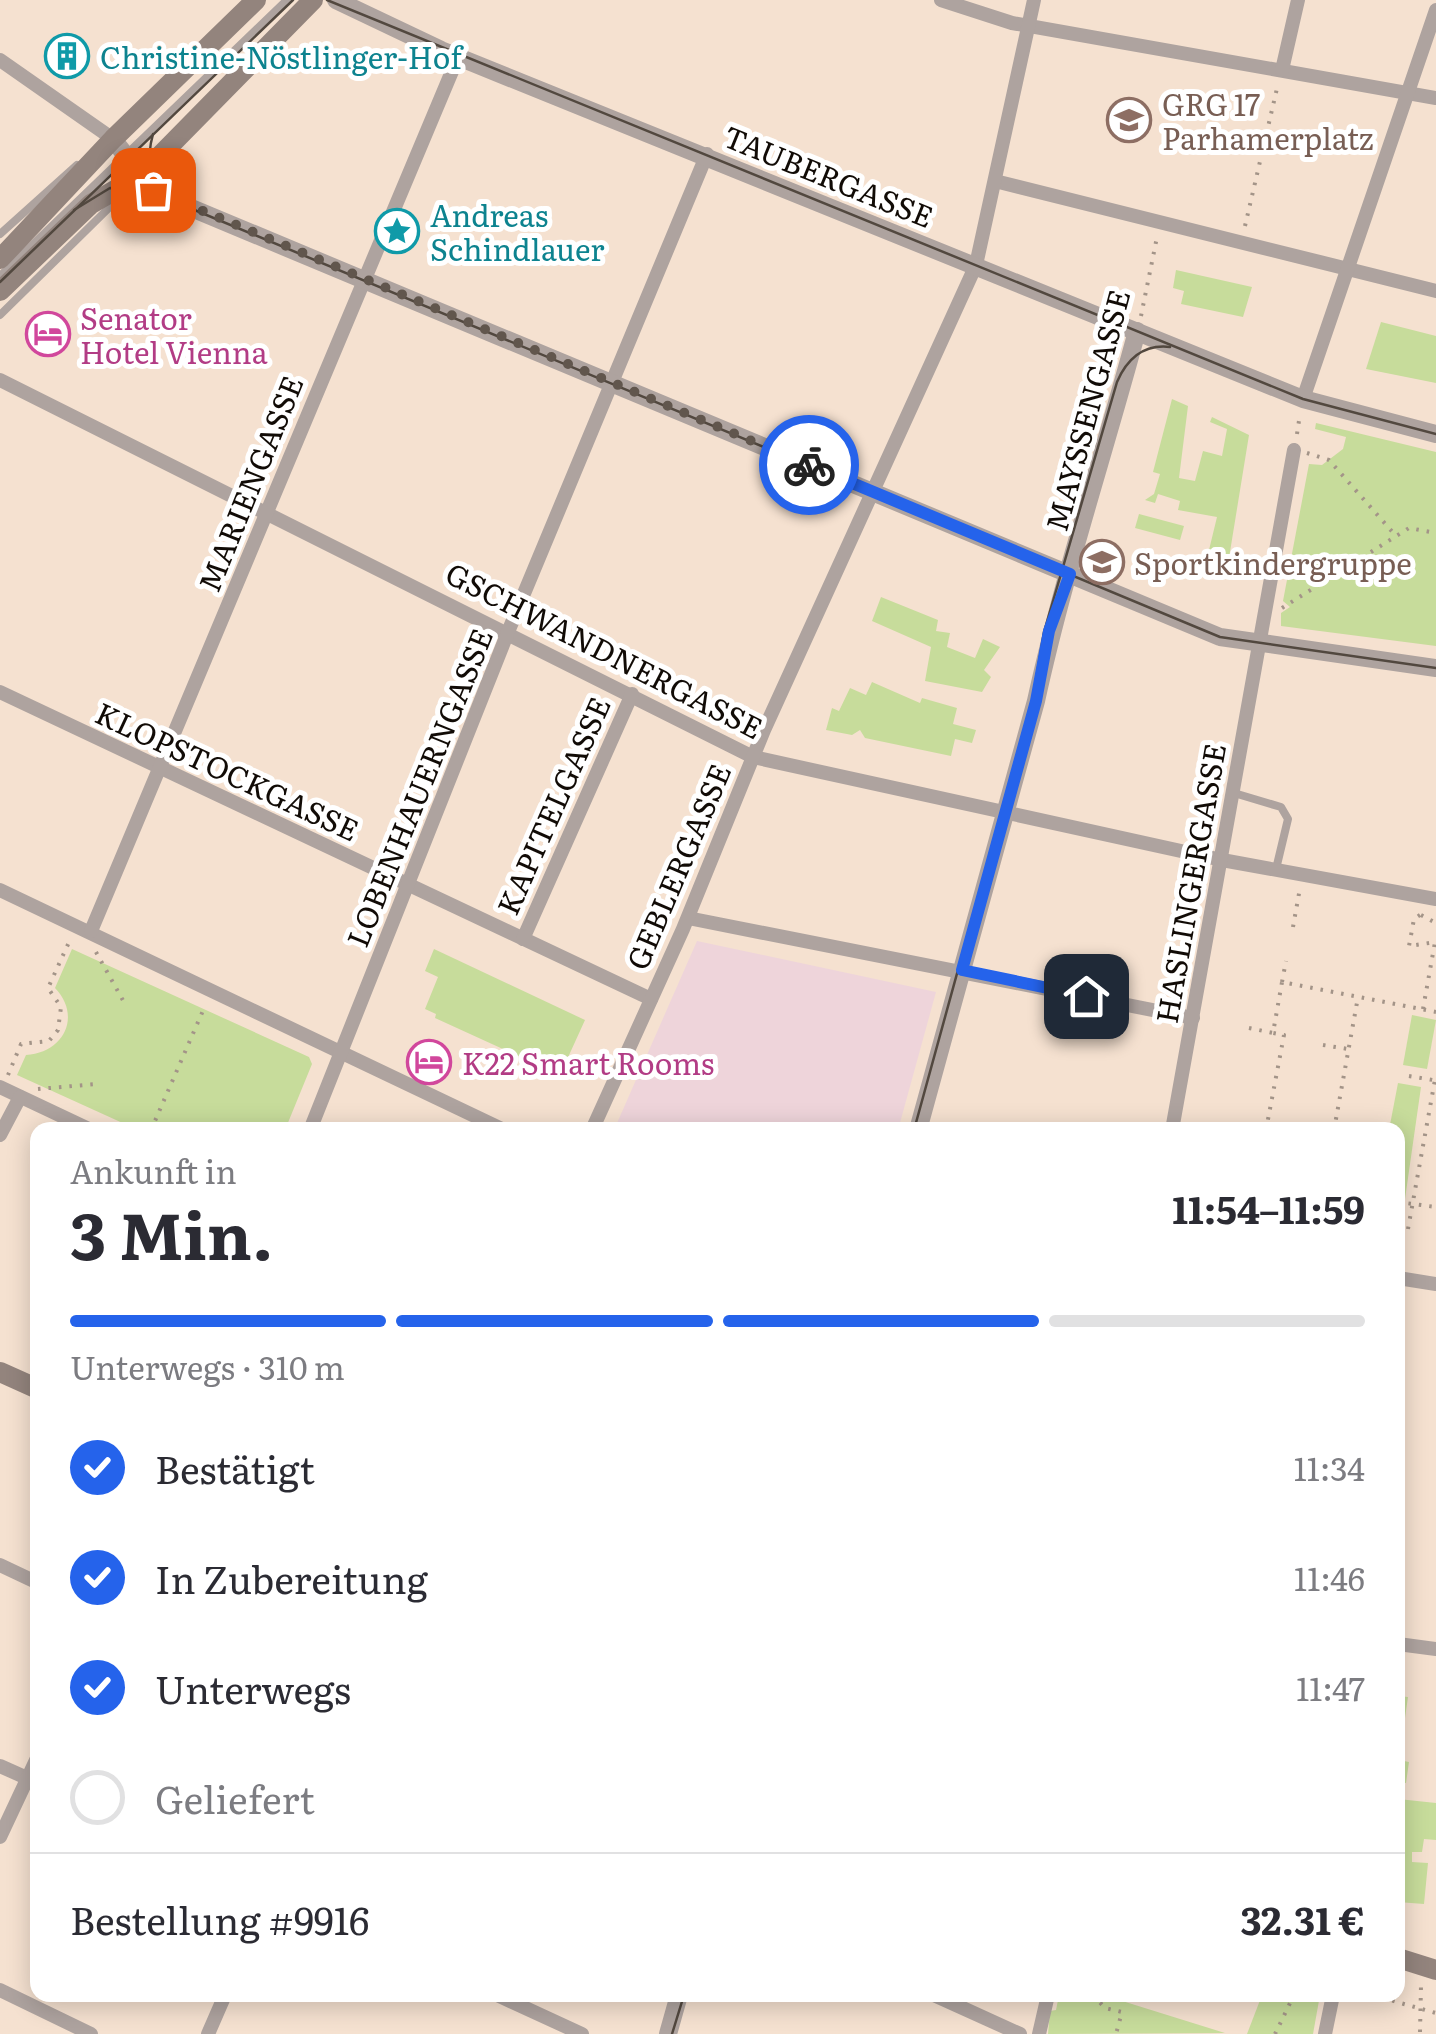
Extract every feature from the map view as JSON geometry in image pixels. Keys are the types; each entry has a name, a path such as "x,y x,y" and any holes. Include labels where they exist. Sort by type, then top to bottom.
{"main road":[{"path":"0,260 119,148 256,0"},
{"path":"0,292 91,204 141,174 314,0"},
{"path":"0,1372 30,1385"},
{"path":"1405,1960 1430,1969"}],"street":[{"name":"TAUBERGASSE","path":"336,0 365,18 707,154 1303,400 1436,434"},
{"path":"941,0 1029,26 1436,98"},
{"path":"1029,26 1034,0"},
{"path":"1282,70 1298,0"},
{"path":"1303,400 1436,10"},
{"name":"GEBLERGASSE","path":"596,1122 872,491 976,265 1029,26"},
{"name":"MARIENGASSE","path":"84,928 162,770 266,510 458,56"},
{"path":"0,60 119,148 166,198 1220,637 1259,646 1436,668"},
{"name":"LOBENHAUERNGASSE","path":"313,1122 508,632 707,154"},
{"path":"995,182 1436,291"},
{"name":"MAYSSENGASSE","path":"920,1122 1036,701 1049,631 1070,574 1138,331"},
{"name":"GSCHWANDNERGASSE","path":"0,380 754,757 1222,860 1436,899"},
{"name":"HASLINGERGASSE","path":"1174,1122 1294,450"},
{"name":"KLOPSTOCKGASSE","path":"0,692 651,1000"},
{"name":"KAPITELGASSE","path":"523,939 632,694"},
{"path":"0,890 214,988 487,1122"},
{"path":"688,918 1193,1018"},
{"path":"1,1088 74,1122"},
{"path":"0,1136 20,1097"},
{"path":"1405,1279 1436,1284"},
{"path":"0,1565 30,1579"},
{"path":"1405,1645 1436,1649"},
{"path":"0,1766 30,1780"},
{"path":"0,1837 30,1784"},
{"path":"0,1990 92,2034"},
{"path":"208,2034 222,2002"},
{"path":"512,2002 582,2034"},
{"path":"668,2034 677,2002"},
{"path":"949,2002 1020,2034"},
{"path":"1039,2034 1046,2002"},
{"path":"1326,2034 1332,2002"}],"lane":[{"path":"0,276 119,148 286,0"},
{"path":"0,234 54,182 119,148"},
{"path":"0,315 141,174"},
{"path":"1234,793 1281,807 1288,820 1276,869"}],"path":[{"path":"1241,243 1282,70"},
{"name":"MAYSSENGASSE","path":"1138,331 1160,222"},
{"path":"1303,400 1294,450 1324,456 1397,537"},
{"path":"1280,609 1410,528 1436,534"},
{"path":"1292,928 1302,874"},
{"path":"1420,915 1414,919 1409,946 1436,942 1423,1009"},
{"path":"84,928 125,1004"},
{"path":"1,1088 21,1044 49,1041 58,1030 61,1007 48,988 84,928"},
{"path":"1273,1032 1286,960"},
{"path":"1282,982 1436,1012"},
{"path":"155,1122 214,988"},
{"path":"1336,1122 1358,996"},
{"path":"1250,1028 1284,1034 1268,1122"},
{"path":"1323,1044 1349,1049"},
{"path":"1408,1076 1435,1077 1408,1228"},
{"path":"20,1097 62,1084 97,1084"},
{"path":"1405,1203 1436,1208"},
{"path":"1420,2032 1430,1969"},
{"path":"1100,2002 1105,2008 1122,2012 1116,2034"},
{"path":"1275,2034 1291,2002"},
{"path":"1398,2002 1436,2013"}],"shaded area":[{"path":"697,941 936,992 900,1122 618,1122"}],"green space":[{"path":"1176,270 1252,287 1243,317 1181,304 1184,291 1173,288"},
{"path":"1381,322 1436,336 1436,383 1366,369"},
{"path":"1172,399 1188,406 1179,478 1195,481 1203,451 1222,456 1227,429 1210,422 1212,417 1249,435 1229,558 1209,550 1217,517 1178,510 1180,501 1158,494 1155,503 1145,500 1154,494 1160,474 1153,472"},
{"path":"1316,423 1436,452 1436,646 1281,626 1281,613 1290,607 1283,601 1309,464 1322,465 1343,449 1346,437 1315,429"},
{"path":"1139,514 1184,526 1180,540 1135,528"},
{"path":"881,597 938,620 936,631 950,633 947,647 975,658 983,639 1000,647 984,670 991,677 982,692 925,681 931,647 872,621"},
{"path":"872,682 920,703 922,698 957,708 953,724 976,730 972,743 955,739 951,756 865,738 860,730 852,735 826,730 832,708 839,711 850,688 866,695"},
{"path":"72,949 309,1057 312,1064 288,1122 120,1122 17,1075 26,1055 50,1048 65,1031 67,1010 55,988"},
{"path":"434,949 585,1020 560,1075 435,1018 436,1014 425,1009 438,977 425,971"},
{"path":"1412,1015 1436,1020 1427,1069 1403,1065"},
{"path":"1398,1083 1421,1087 1405,1199 1405,1122 1391,1122"},
{"path":"1405,1800 1436,1803 1436,1840 1424,1839 1422,1852 1412,1852 1412,1862 1428,1863 1424,1904 1405,1903"},
{"path":"1058,2002 1125,2002 1225,2033 1048,2034 1050,2011 1056,2010"},
{"path":"1259,2002 1319,2002 1313,2034 1247,2034"}],"tram line":[{"path":"0,282 293,0"},
{"path":"327,0 1303,399 1436,434"},
{"path":"153,134 151,168 169,197"},
{"path":"74,210 110,188 149,191 1220,637 1436,668"},
{"path":"916,1122 1033,697 1044,632 1117,382 1126,366 1144,351 1170,347"},
{"path":"672,2034 682,2002"}],"way so far":[{"path":"153,190 809,465"}],"place":[{"name":"Christine-Nöstlinger-Hof","path":"67,56"},
{"name":"GRG 17 Parhamerplatz","path":"1129,120"},
{"name":"Andreas Schindlauer","path":"397,231"},
{"name":"Senator Hotel Vienna","path":"48,334"},
{"name":"Sportkindergruppe","path":"1102,562"},
{"name":"K22 Smart Rooms","path":"429,1062"}],"route":[{"path":"809,465 1070,574 1049,631 1036,701 962,970 1086,996"}]}
